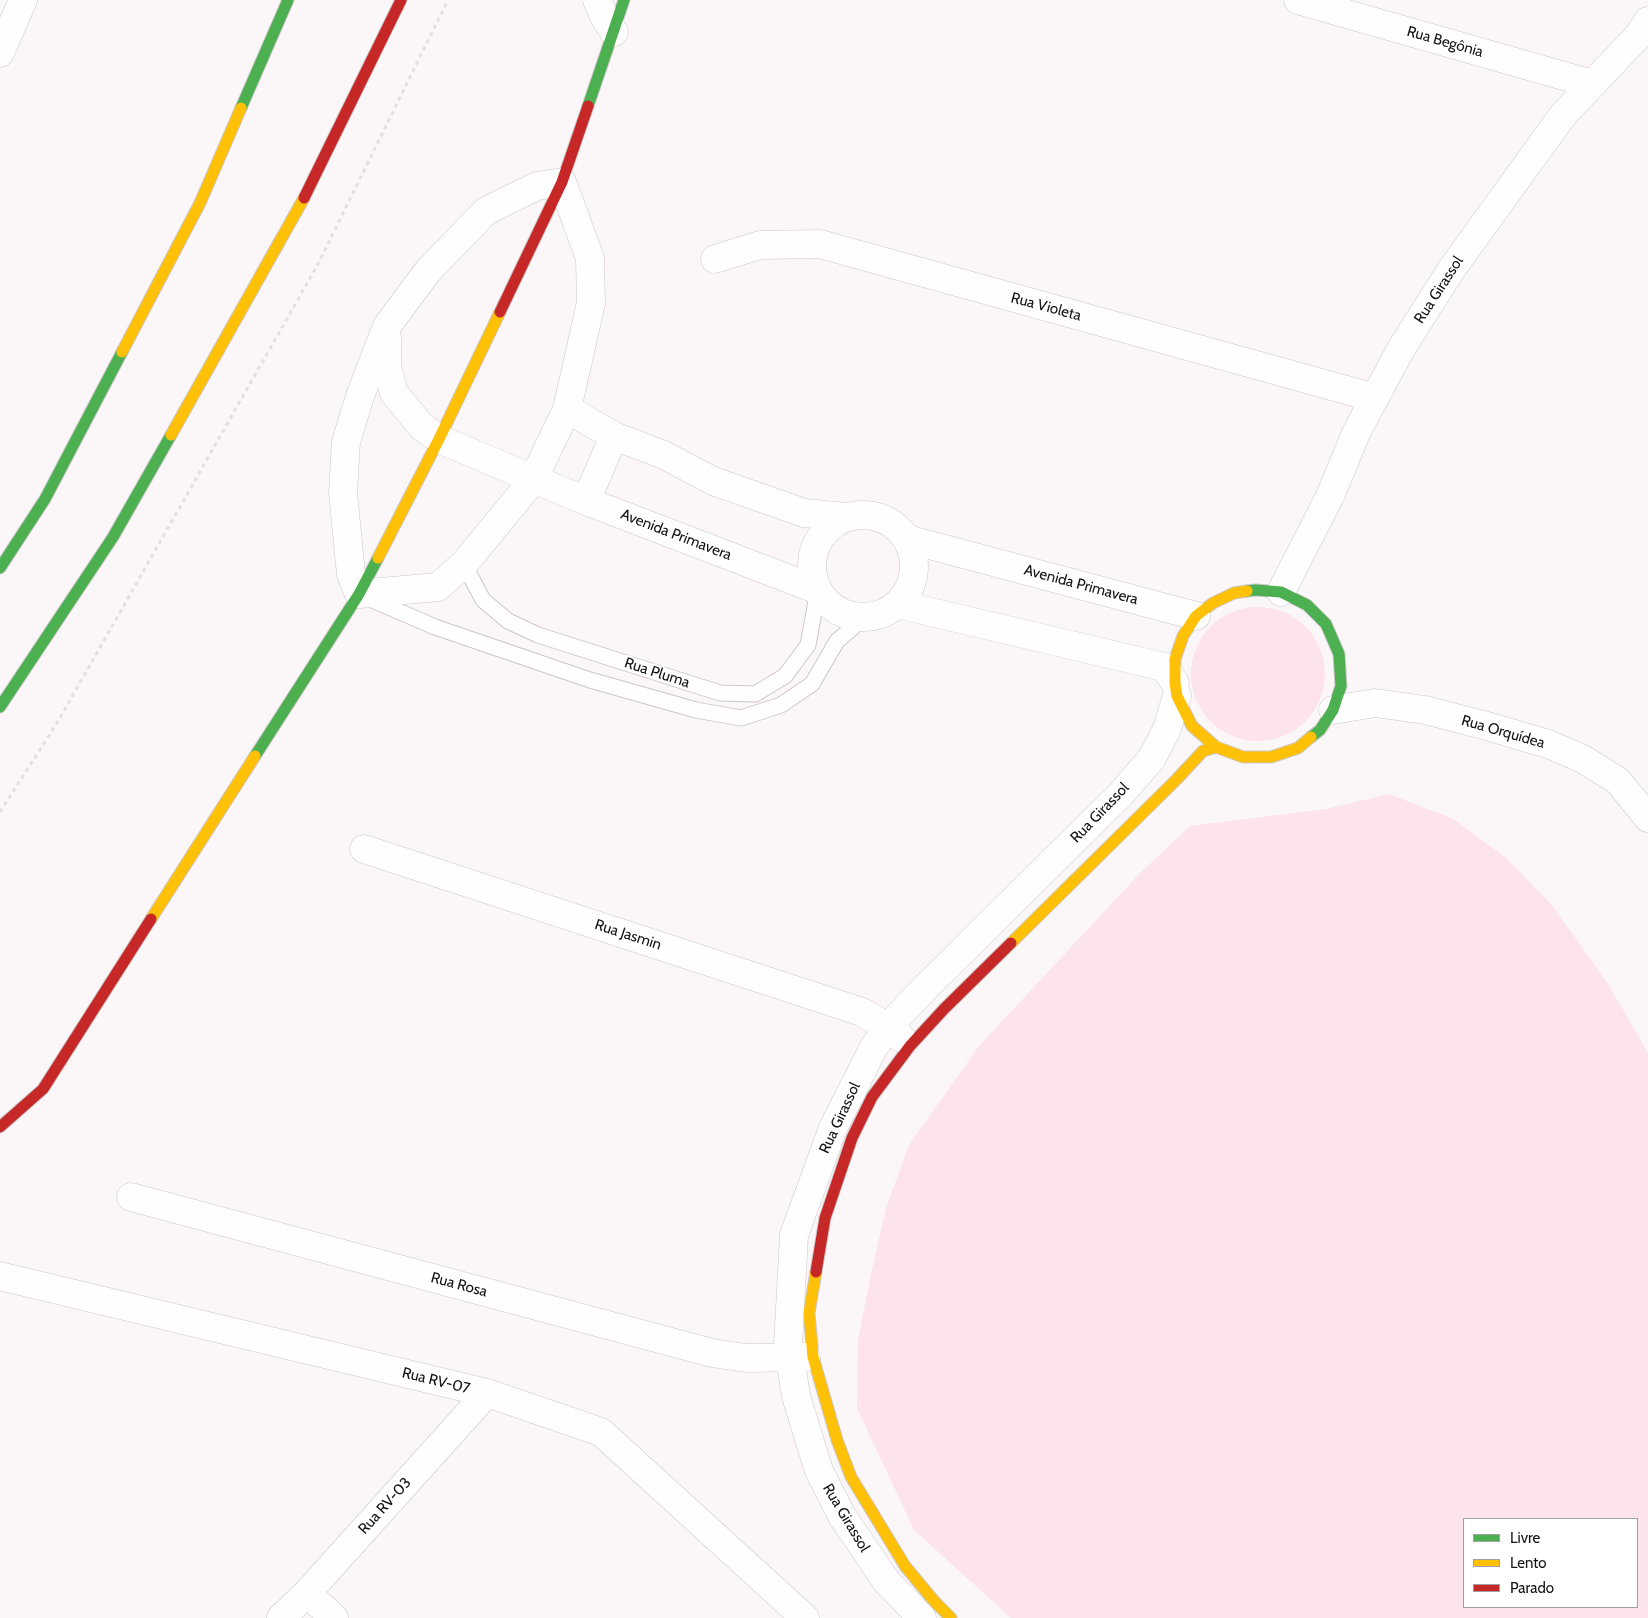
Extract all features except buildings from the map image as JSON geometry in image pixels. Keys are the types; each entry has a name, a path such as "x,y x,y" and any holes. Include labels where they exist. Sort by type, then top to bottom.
{"street":[{"path":"0,53 23,0"},
{"path":"0,568 45,499 200,203 288,0"},
{"path":"0,708 113,537 292,222 401,0"},
{"path":"597,0 614,32"},
{"path":"0,1127 43,1089 359,594 438,439 562,182 624,0"},
{"name":"Rua Begônia","path":"1298,0 1592,84"},
{"name":"Rua Girassol","path":"1281,592 1330,494 1356,433 1401,349 1451,270 1563,115 1638,36 1648,21"},
{"path":"359,594 351,574 342,493 346,442 360,396 388,326 428,271 486,211 537,186 562,182"},
{"path":"359,594 438,587 464,564 533,480 567,409 591,303 590,258 562,182"},
{"name":"Rua Violeta","path":"715,259 760,245 820,244 1376,398"},
{"name":"Avenida Primavera","path":"388,326 387,367 394,393 422,426 438,439 533,480 818,590"},
{"name":"Avenida Primavera","path":"567,409 614,436 664,455 722,484 804,513 846,517 863,514 880,517 896,526 907,539 1196,616"},
{"path":"586,501 614,436"},
{"name":"Avenida Primavera","path":"846,517 830,526 819,540 812,556 812,574 818,590 826,602 851,616 865,617"},
{"path":"865,617 882,613 897,604 908,590 914,573 913,556 907,539"},
{"name":"Rua Girassol","path":"951,1618 934,1602 905,1566 851,1477 802,1357 788,1346 794,1235 833,1128 874,1047 888,1027 1121,794 1152,758 1167,729 1176,690 1175,659 1183,636 1196,616 1213,603 1234,593 1256,590 1281,592 1306,605 1326,624 1339,654 1341,686 1333,710 1320,730 1298,748 1271,757 1243,757 1216,747 1192,726 1176,690"},
{"path":"897,604 1164,667 1176,690"},
{"name":"Rua Orquídea","path":"1333,710 1375,703 1425,710 1548,744 1584,759 1618,781 1648,818"},
{"name":"Rua Girassol","path":"922,1618 887,1582 842,1516 819,1472 796,1396 825,1218 852,1138 872,1097 910,1046 944,1009 1176,780 1202,751 1216,747"},
{"name":"Rua Jasmin","path":"364,849 862,1012 888,1027 910,1046"},
{"name":"Rua Rosa","path":"131,1197 712,1353 746,1358 802,1357"},
{"name":"Rua RV-07","path":"0,1276 487,1393 601,1432 806,1618"},
{"name":"Rua RV-03","path":"281,1618 307,1593 487,1393"},
{"path":"307,1593 334,1618"}],"lane":[{"name":"Rua Pluma","path":"464,564 483,600 508,621 538,635 720,693 755,694 785,676 808,645 818,590"},
{"name":"Rua Pluma","path":"359,594 435,627 590,680 696,710 741,718 781,705 812,684 837,642 865,617"}],"path":[{"path":"0,812 57,723 317,266 448,0"}],"shaded area":[{"path":"1258,607 1284,612 1306,626 1320,648 1325,674 1320,700 1306,722 1284,736 1258,741 1232,736 1210,722 1196,700 1191,674 1196,648 1210,626 1232,612"},
{"path":"1389,794 1453,819 1505,857 1552,905 1608,984 1648,1053 1648,1618 1011,1618 914,1530 857,1408 858,1339 886,1208 909,1145 979,1046 1140,873 1190,826 1326,809"}],"traffic: fast":[{"path":"241,108 288,0"},
{"path":"588,106 624,0"},
{"path":"0,568 45,499 122,352"},
{"path":"0,707 113,537 171,435"},
{"path":"255,756 359,594 378,558"},
{"path":"1247,591 1281,592 1307,605 1326,624 1339,654 1341,686 1333,710 1320,730 1311,737"}],"traffic: slow":[{"path":"122,352 200,203 241,108"},
{"path":"171,435 304,198"},
{"path":"378,558 439,439 500,312"},
{"path":"1216,747 1192,726 1177,696 1175,659 1183,636 1196,616 1213,603 1234,593 1247,591"},
{"path":"1011,943 1203,751 1216,747 1243,757 1271,757 1298,748 1311,737"},
{"path":"151,919 255,756"},
{"path":"816,1272 809,1313 813,1357 837,1440 851,1477 905,1566 951,1618"}],"traffic: jam":[{"path":"304,198 401,0"},
{"path":"500,312 562,182 588,106"},
{"path":"0,1127 43,1089 151,919"},
{"path":"816,1272 825,1218 852,1138 872,1097 910,1046 944,1009 1011,943"}]}
